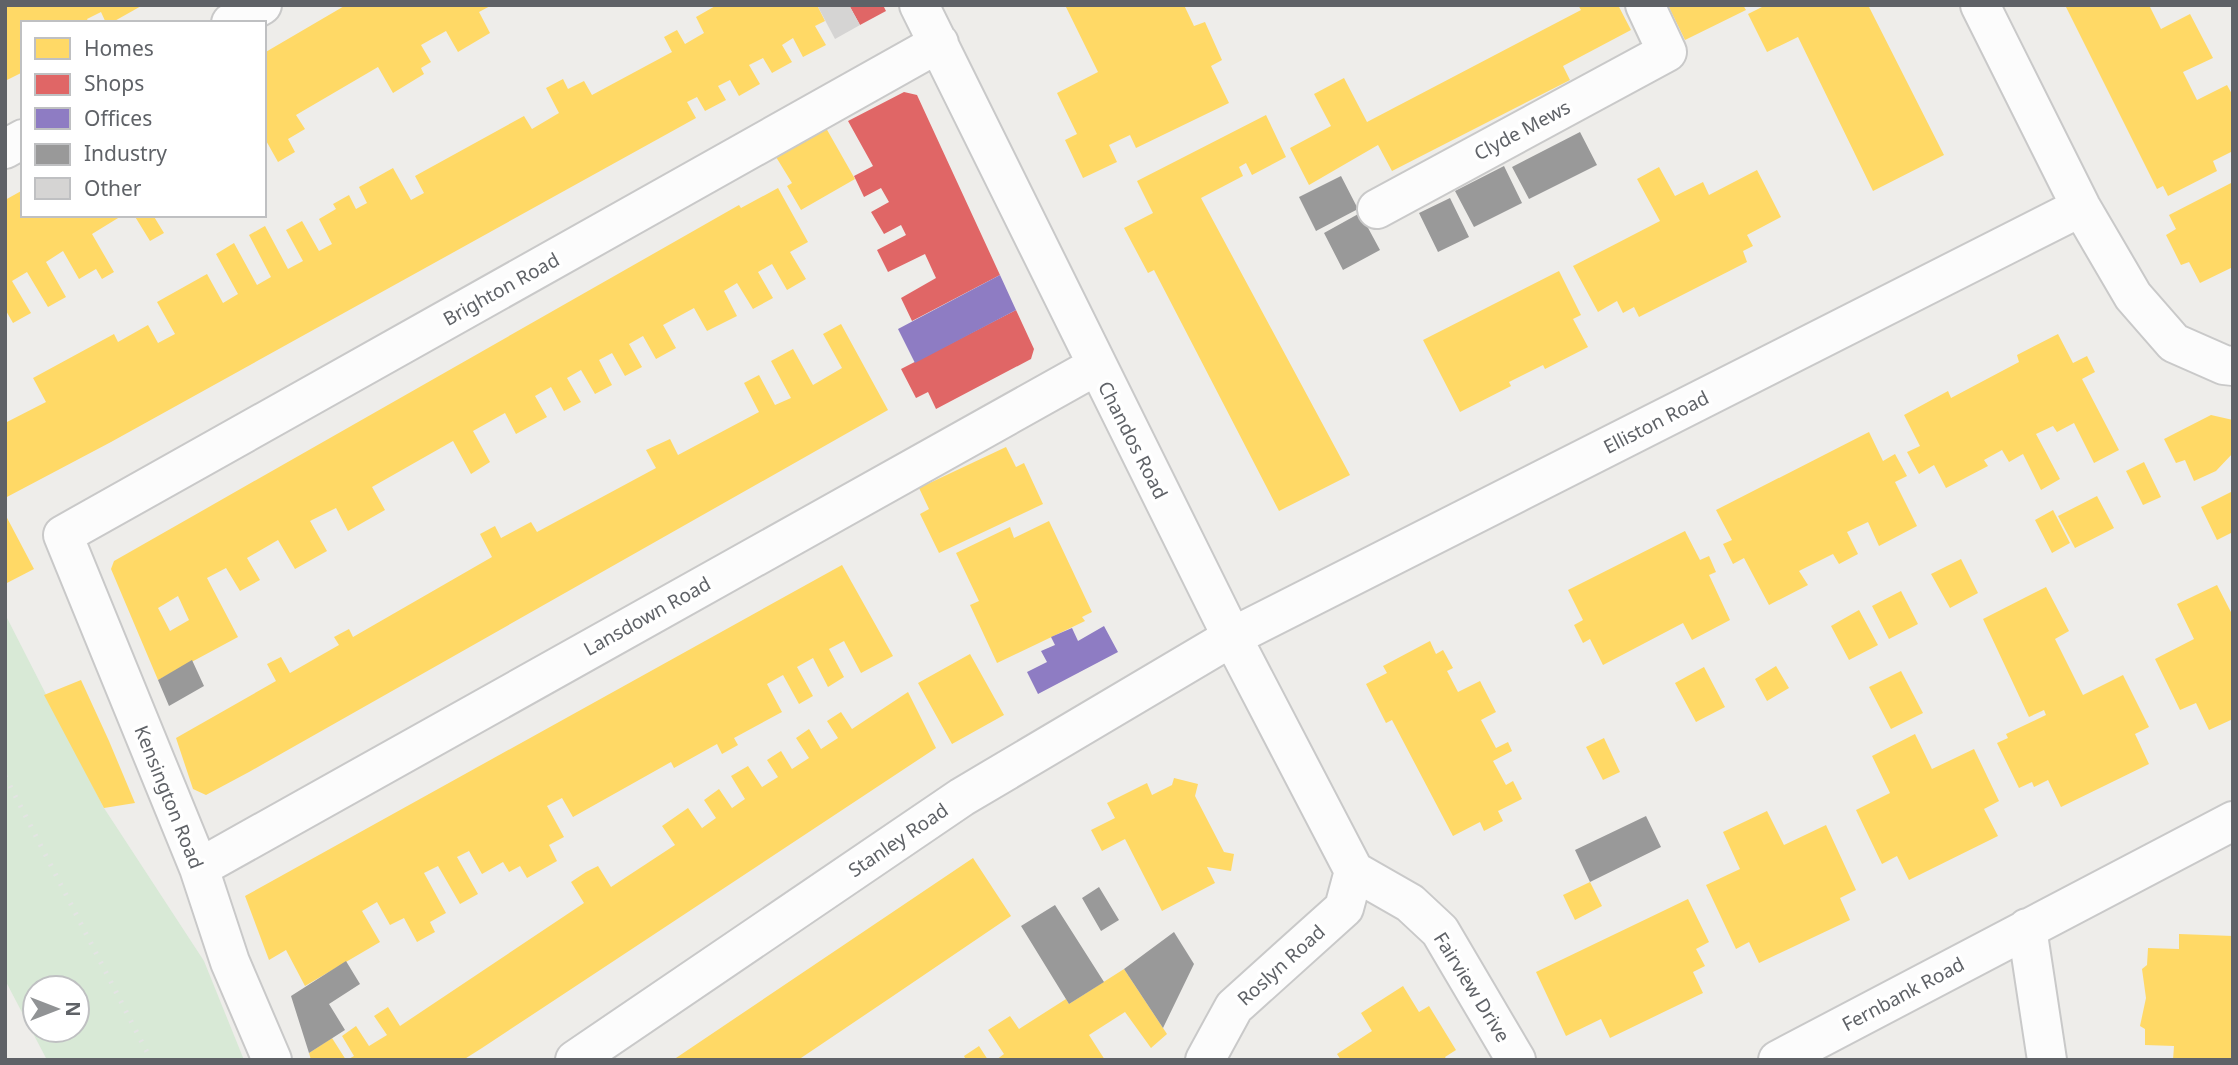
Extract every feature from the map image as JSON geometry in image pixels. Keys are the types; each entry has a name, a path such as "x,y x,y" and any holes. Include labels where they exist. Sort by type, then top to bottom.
{"street":[{"path":"234,21 262,5"},
{"name":"Chandos Road","path":"919,5 1096,366 1354,872"},
{"name":"Clyde Mews","path":"1377,209 1667,52 1645,5"},
{"path":"1980,5 2081,206 2133,296 2174,343 2224,365 2233,366"},
{"name":"Brighton Road","path":"63,535 939,43"},
{"path":"5,149 21,140"},
{"name":"Elliston Road","path":"1232,637 2081,206"},
{"name":"Lansdown Road","path":"199,868 1096,366"},
{"name":"Kensington Road","path":"63,535 199,868 230,962 272,1060"},
{"name":"Stanley Road","path":"575,1060 962,797 1232,637"},
{"name":"Fernbank Road","path":"1778,1060 2233,821"},
{"name":"Roslyn Road","path":"1205,1060 1234,1007 1345,908 1354,872"},
{"name":"Fairview Drive","path":"1354,872 1410,903 1440,931 1516,1060"},
{"path":"2027,928 2047,1060"}],"green space":[{"path":"5,614 104,808 204,961 244,1060 47,1060 39,1044 91,1044 91,974 21,974 21,1010 5,980"}],"building: Homes":[{"path":"5,5 143,5 115,21 105,21 101,12 87,19 88,21 21,21 21,73 5,81"},
{"path":"346,5 492,5 479,12 490,33 458,52 446,31 421,45 431,62 421,68 424,74 393,93 378,67 296,115 305,129 288,139 295,152 278,162 266,141 266,52"},
{"path":"717,5 817,5 825,21 815,26 826,45 803,57 793,38 782,45 792,62 772,73 763,58 749,65 760,84 739,96 730,80 718,86 726,100 705,111 697,97 687,102 696,118 5,498 5,423 46,402 33,378 114,334 118,342 148,325 158,343 175,334 157,302 207,274 223,303 238,294 216,254 234,243 257,285 271,277 249,235 265,226 288,269 303,261 286,230 302,221 319,251 332,244 319,219 336,209 333,204 349,195 356,209 367,203 359,187 393,168 411,200 424,193 415,176 524,116 532,129 559,113 546,88 563,79 568,89 584,81 592,95 672,52 664,37 677,30 685,44 704,33 696,17"},
{"path":"1065,5 1184,5 1194,26 1205,22 1222,60 1211,66 1229,103 1136,148 1130,135 1109,145 1117,162 1083,178 1065,140 1077,134 1057,93 1098,72"},
{"path":"1578,5 1618,5 1631,30 1563,66 1570,80 1392,171 1378,145 1309,185 1290,148 1331,126 1314,94 1344,78 1367,122 1581,10"},
{"path":"1668,5 1743,5 1746,10 1685,40"},
{"path":"1766,5 1868,5 1944,155 1873,191 1798,37 1767,52 1748,14"},
{"path":"2065,5 2149,5 2161,29 2190,14 2213,58 2183,72 2197,100 2227,85 2233,96 2233,151 2213,161 2217,171 2168,196 2163,186 2157,189"},
{"path":"1266,115 1286,157 1252,175 1246,163 1239,167 1243,176 1201,198 1350,475 1279,511 1154,270 1148,273 1124,228 1153,213 1137,181"},
{"path":"826,128 855,179 801,210 787,186 792,183 776,157"},
{"path":"1659,167 1675,196 1703,182 1709,195 1757,170 1781,217 1747,235 1753,246 1743,251 1747,262 1639,317 1634,307 1623,313 1617,301 1598,312 1573,266 1660,221 1637,179"},
{"path":"2233,182 2233,267 2200,283 2189,262 2181,265 2166,235 2176,229 2169,215"},
{"path":"778,188 808,242 790,252 806,279 787,290 772,264 758,272 773,298 753,309 737,283 724,291 737,316 707,331 694,308 663,325 676,348 656,359 643,336 629,344 642,367 625,376 612,353 599,360 612,385 595,394 581,370 567,378 581,402 564,411 551,387 535,396 547,417 516,434 505,413 473,431 490,462 471,474 453,441 372,487 385,510 348,531 336,508 310,521 327,551 295,569 278,540 247,558 260,580 240,591 226,568 207,578 238,637 158,680 111,569 114,561 739,205 741,208","holes":["178,596 189,620 170,631 158,608"]},
{"path":"21,191 21,217 120,217 92,234 114,272 102,279 96,269 79,279 63,251 46,262 66,297 48,307 27,272 12,281 31,313 13,323 5,309 5,200"},
{"path":"135,217 154,217 164,233 150,241"},
{"path":"1559,271 1581,315 1573,319 1588,347 1545,369 1543,365 1509,382 1511,386 1460,412 1423,340"},
{"path":"841,324 888,410 249,772 206,795 193,789 176,738 276,681 267,664 281,657 290,673 339,645 334,637 349,629 353,637 492,557 480,534 495,526 501,538 531,522 537,532 656,468 646,450 670,439 678,455 759,412 744,383 759,375 775,405 791,398 771,361 793,349 813,385 842,368 823,334"},
{"path":"2058,334 2073,363 2087,356 2095,372 2082,379 2119,450 2094,463 2074,423 2057,432 2053,426 2036,434 2060,479 2041,490 2023,454 2009,462 2002,450 1984,460 1988,466 1946,488 1934,465 1919,474 1907,452 1920,446 1904,415 1948,391 1951,398 2019,362 2017,355"},
{"path":"2211,415 2233,420 2233,453 2216,471 2194,481 2185,460 2176,463 2164,439"},
{"path":"1869,432 1883,461 1895,454 1907,476 1895,482 1917,526 1879,546 1868,522 1847,532 1858,554 1839,564 1833,554 1799,571 1808,585 1769,605 1744,558 1733,564 1723,544 1732,540 1716,510"},
{"path":"1006,447 1016,467 1024,463 1043,504 939,553 920,514 929,509 919,488"},
{"path":"2144,462 2161,497 2143,505 2126,471"},
{"path":"2233,491 2233,532 2217,540 2201,507"},
{"path":"2097,496 2114,528 2075,548 2058,516"},
{"path":"2053,510 2070,543 2052,553 2035,520"},
{"path":"5,514 34,569 5,584"},
{"path":"1049,521 1092,612 1082,617 1085,621 997,663 970,605 979,601 956,553 1010,527 1014,538"},
{"path":"1685,531 1700,560 1709,556 1716,572 1709,575 1730,620 1692,640 1683,623 1603,665 1590,639 1583,643 1574,625 1583,620 1568,590"},
{"path":"1961,559 1978,593 1950,608 1931,574"},
{"path":"842,565 893,656 861,673 844,641 829,649 844,677 828,687 813,658 797,667 813,696 799,704 783,675 767,684 782,712 734,738 738,745 722,754 717,744 674,768 671,762 573,817 562,798 547,806 564,837 549,845 557,861 527,878 520,866 509,872 503,862 482,874 469,851 457,857 478,894 460,904 438,866 424,873 446,913 430,922 435,932 417,942 404,918 390,925 377,902 362,911 380,942 305,986 286,950 269,960 245,896"},
{"path":"2217,585 2233,616 2233,719 2209,730 2196,703 2180,710 2155,659 2194,639 2177,604"},
{"path":"2046,587 2069,631 2055,639 2083,695 2123,675 2149,727 2135,734 2149,764 2061,807 2048,780 2034,787 2032,782 2019,788 1997,743 2008,738 2006,734 2046,715 2044,710 2029,717 1983,619"},
{"path":"1901,591 1918,624 1889,639 1872,606"},
{"path":"1859,610 1878,645 1849,660 1831,626"},
{"path":"1430,641 1436,654 1443,650 1453,668 1447,671 1458,692 1480,681 1496,712 1481,720 1496,748 1508,742 1512,751 1493,761 1506,785 1513,781 1522,799 1498,811 1503,821 1484,831 1480,822 1453,836 1392,720 1386,723 1366,684 1387,673 1383,666"},
{"path":"970,654 1004,715 952,744 918,683"},
{"path":"1776,666 1789,688 1767,701 1755,679"},
{"path":"1704,667 1725,707 1696,722 1675,683"},
{"path":"1901,671 1923,713 1891,729 1869,687"},
{"path":"81,680 135,803 104,808 44,695"},
{"path":"908,692 936,748 482,1048 463,1060 347,1060 354,1056 342,1036 356,1026 369,1046 387,1035 374,1016 388,1007 400,1026 584,903 571,882 586,872 598,866 611,887 675,845 662,826 688,808 702,828 716,818 704,800 719,789 732,808 745,799 731,776 748,766 762,787 778,777 767,760 781,751 792,769 809,758 796,738 809,729 821,749 838,738 827,721 841,712 852,729"},
{"path":"1915,734 1932,769 1974,749 1999,801 1984,809 1998,836 1909,880 1897,856 1882,864 1856,810 1890,793 1872,756"},
{"path":"1604,738 1620,772 1603,780 1586,747"},
{"path":"1174,778 1198,784 1195,796 1224,852 1234,854 1231,871 1207,867 1215,883 1162,911 1125,839 1102,851 1091,830 1115,818 1107,803 1147,783 1152,795 1172,785"},
{"path":"1767,811 1784,845 1826,825 1856,890 1840,898 1850,920 1759,963 1749,942 1736,949 1706,885 1740,869 1723,832"},
{"path":"973,858 1011,916 798,1060 673,1060"},
{"path":"1590,882 1602,906 1575,920 1563,895"},
{"path":"1688,899 1709,942 1696,949 1705,966 1693,972 1703,993 1610,1038 1601,1019 1566,1036 1536,972"},
{"path":"2179,934 2233,936 2233,1060 2173,1060 2174,1046 2145,1045 2145,1029 2140,1026 2146,998 2142,969 2147,965 2148,948 2179,949"},
{"path":"1124,969 1167,1034 1151,1048 1125,1012 1089,1035 1105,1060 996,1060 1004,1054 988,1030 1010,1016 1019,1029 1066,999 1069,1004"},
{"path":"1403,986 1419,1012 1429,1006 1456,1050 1445,1057 1447,1060 1341,1060 1337,1054 1372,1031 1361,1013"},
{"path":"332,1038 346,1060 311,1060 309,1053"},
{"path":"979,1046 988,1060 966,1060 964,1056"}],"building: Shops":[{"path":"849,5 883,5 886,11 860,25"},
{"path":"904,92 917,95 1000,275 912,321 901,298 936,278 925,254 888,272 877,250 906,235 901,225 884,234 871,212 889,202 881,188 864,197 854,176 873,166 848,121"},
{"path":"1016,310 1034,349 1031,359 936,409 928,392 916,398 901,369"}],"building: Offices":[{"path":"1000,275 1016,310 915,363 898,329"},
{"path":"1104,626 1118,652 1038,694 1027,672 1047,662 1041,651 1055,645 1051,637 1072,628 1078,641"}],"building: Industry":[{"path":"1580,132 1597,165 1529,199 1512,167"},
{"path":"1504,166 1522,203 1474,227 1455,191"},
{"path":"1341,176 1358,209 1316,231 1299,197"},
{"path":"1450,198 1469,237 1438,252 1419,213"},
{"path":"1360,213 1380,250 1343,270 1324,233"},
{"path":"192,660 204,686 169,706 158,680"},
{"path":"1646,816 1661,847 1590,882 1575,850"},
{"path":"1099,887 1119,920 1101,931 1082,898"},
{"path":"1055,905 1104,982 1069,1004 1021,926"},
{"path":"1174,932 1194,964 1163,1028 1124,969"},
{"path":"346,961 360,984 329,1004 345,1030 309,1053 291,996"}],"building: Other":[{"path":"817,5 849,5 860,25 835,39"}],"railway":[{"path":"5,776 151,1060"}]}
